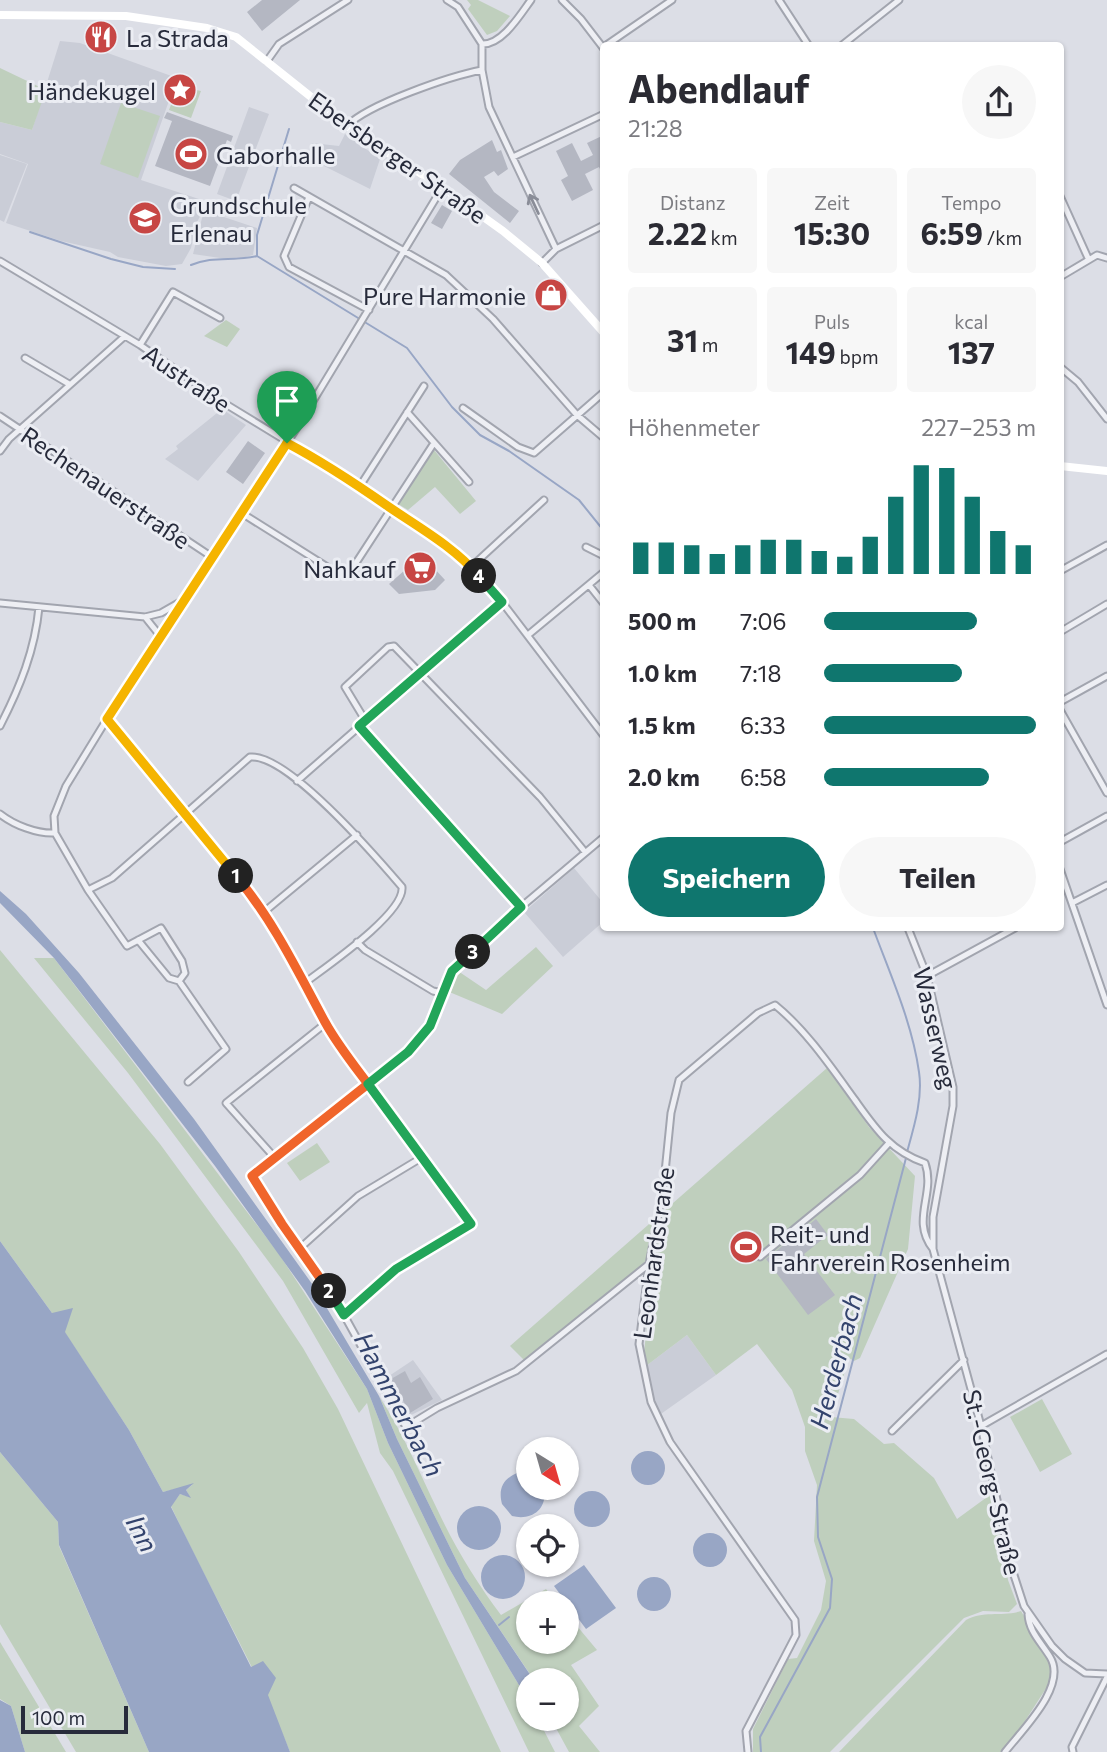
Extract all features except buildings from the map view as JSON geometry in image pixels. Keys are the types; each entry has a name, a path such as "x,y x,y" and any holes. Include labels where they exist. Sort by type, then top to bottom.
{"street":[{"path":"267,61 279,44 348,0"},
{"path":"447,0 464,14 482,44 482,70 489,107 556,249"},
{"path":"482,44 492,42 508,29 531,0"},
{"path":"562,0 600,42"},
{"path":"611,42 672,0"},
{"path":"779,0 806,42"},
{"path":"846,42 899,0"},
{"name":"Ebersberger Straße","path":"0,15 126,16 208,28 236,37 347,126 503,231 542,263 600,328"},
{"path":"347,126 355,118 388,103 482,70"},
{"path":"513,157 600,116"},
{"path":"295,188 446,275 475,301 578,415 600,435"},
{"path":"179,981 185,973 182,961 161,928 127,946 88,891 55,833 54,816 66,786 107,719 287,443 442,188"},
{"path":"309,197 284,256 285,261 289,267 368,312"},
{"path":"1064,205 1088,258"},
{"path":"542,263 556,249 600,227"},
{"path":"1064,274 1088,258 1097,255 1107,258"},
{"name":"Austraße","path":"0,261 139,345 287,443 360,486 471,567 502,602 600,731"},
{"path":"139,345 173,292 220,318"},
{"path":"0,451 69,384 125,337"},
{"path":"25,358 69,384"},
{"path":"1064,370 1078,382 1107,419"},
{"path":"360,486 424,386"},
{"path":"463,408 517,447 534,453 600,396"},
{"path":"407,412 469,482"},
{"name":"Rechenauerstraße","path":"0,416 212,557"},
{"path":"240,512 337,573 344,574 352,569 434,443"},
{"path":"1064,466 1107,471"},
{"path":"471,567 544,500"},
{"path":"1064,569 1107,545"},
{"path":"586,547 600,554"},
{"path":"528,635 600,575"},
{"path":"589,585 600,599"},
{"path":"0,603 145,617 185,600"},
{"path":"297,781 502,602"},
{"path":"1064,630 1107,604"},
{"path":"0,726 14,699 34,647 39,607"},
{"path":"145,617 161,637"},
{"path":"365,720 345,687 388,647 394,646 540,797 585,852"},
{"path":"1064,700 1107,676"},
{"path":"1064,717 1107,793"},
{"path":"107,719 264,912 306,982 326,1023 471,1224 396,1269 344,1315"},
{"path":"359,726 521,907"},
{"path":"88,891 112,878 250,757 261,758 297,781 357,835 402,887 403,892 393,910 306,982"},
{"path":"0,814 9,821 41,832 55,833"},
{"path":"1064,840 1107,816"},
{"path":"264,912 357,835"},
{"path":"600,840 521,907 452,971 430,1026 408,1052 252,1176 344,1315 406,1427 437,1408 516,1371 649,1264"},
{"path":"1064,883 1107,1005"},
{"path":"1069,900 1107,885"},
{"name":"Wasserweg","path":"909,931 928,976 953,1087 953,1106 933,1217 933,1249"},
{"path":"928,976 1010,931"},
{"path":"138,940 169,978 179,981 226,1049 188,1082"},
{"path":"357,942 365,950 422,985 443,993"},
{"name":"Leonhardstraße","path":"748,1752 746,1731 791,1645 797,1627 795,1620 670,1442 657,1417 646,1383 639,1344 649,1264 663,1192 671,1113 679,1080 758,1013 775,1005 790,1017 872,1127 890,1143"},
{"path":"275,1158 226,1103 326,1023"},
{"path":"760,1257 860,1175 890,1143 910,1158 925,1163 929,1175 922,1215 924,1237 933,1249"},
{"path":"299,1249 358,1196 421,1158"},
{"name":"St.-Georg-Straße","path":"933,1249 981,1426 1008,1553 1024,1606 1065,1659 1085,1673 1107,1675"},
{"path":"981,1426 1107,1354"},
{"path":"892,1431 964,1360"},
{"path":"1005,1752 1046,1700 1054,1680 1053,1661 1029,1626 1028,1613"},
{"path":"1073,1752 1072,1747 1107,1675"}],"shaded area":[{"path":"60,41 80,43 177,78 141,180 208,202 197,222 191,248 182,264 166,266 118,257 110,252 61,241 6,223 28,164 0,154 0,122 32,130"},
{"path":"249,107 269,114 236,201 217,194"},
{"path":"345,134 380,159 370,189 306,157 312,143 339,146"},
{"path":"0,155 27,164 4,222 0,220"},
{"path":"206,211 257,228 253,255 234,260 193,254"},
{"path":"222,409 246,425 198,481 165,459 178,449 176,446"},
{"path":"574,868 600,899 600,925 563,957 524,912"},
{"path":"687,1335 716,1375 658,1416 648,1392 646,1366"},
{"path":"413,1360 442,1400 409,1416 386,1378"}],"green space":[{"path":"467,0 478,0 510,16 497,31 487,35 468,9 471,5"},
{"path":"0,68 46,90 32,130 0,122"},
{"path":"178,86 201,91 191,118 169,110"},
{"path":"121,103 160,116 138,178 100,164"},
{"path":"226,320 240,329 227,347 204,336"},
{"path":"434,450 476,501 460,514 435,487 408,510 398,504"},
{"path":"536,947 553,966 502,1014 447,991 458,971 486,990"},
{"path":"0,950 160,1144 239,1252 303,1348 338,1409 501,1752 290,1752 263,1690 171,1506 180,1494 190,1497 186,1490 192,1485 163,1492 129,1430 52,1313 0,1241"},
{"path":"34,958 54,958 279,1254 367,1389 388,1443 447,1565 516,1680 516,1725 393,1471 380,1453 367,1403 359,1413 283,1281 128,1073"},
{"path":"827,1068 869,1127 915,1176 908,1249 860,1358 854,1361 849,1358 831,1417 854,1419 884,1444 894,1443 934,1478 957,1519 994,1492 1008,1580 1017,1604 1009,1612 983,1611 964,1618 830,1752 753,1752 753,1729 788,1659 797,1658 821,1610 826,1581 814,1541 817,1485 805,1451 805,1427 792,1390 757,1344 716,1375 687,1335 646,1366 644,1353 654,1257 524,1360 510,1346"},
{"path":"317,1143 330,1162 300,1181 287,1163"},
{"path":"379,1396 404,1439 452,1540 475,1578 501,1615 516,1606 516,1653 465,1578"},
{"path":"1042,1399 1072,1454 1040,1472 1010,1417"},
{"path":"0,1452 58,1522 59,1546 149,1752 76,1752 0,1624"},
{"path":"1021,1611 1052,1662 1054,1676 1005,1752 839,1752 966,1620 979,1615"},
{"path":"579,1628 597,1650 571,1665 573,1668 526,1668 516,1654 579,1654"},
{"path":"0,1642 66,1752 25,1752 11,1706 0,1699"},
{"path":"579,1677 599,1706 579,1726"},
{"path":"579,1726 600,1752 569,1752 558,1731 579,1731"},
{"path":"519,1731 544,1731 555,1752 529,1752"}],"water":[{"path":"0,891 26,914 79,973 194,1119 315,1288 379,1396 465,1578 526,1668 516,1668 516,1680 447,1565 388,1443 367,1389 305,1291 215,1166 54,958 0,903"},
{"name":"Inn","path":"0,1241 52,1313 73,1308 65,1332 129,1430 163,1492 194,1483 186,1490 191,1498 180,1494 171,1507 251,1667 263,1661 276,1678 268,1695 290,1752 149,1752 59,1545 58,1522 0,1452"},
{"path":"648,1451 660,1456 665,1468 660,1480 648,1485 636,1480 631,1468 636,1456"},
{"path":"516,1474 516,1500 544,1500 537,1512 512,1516 502,1504 503,1485"},
{"path":"585,1492 599,1492 609,1502 609,1516 599,1526 585,1526 579,1522 579,1514 575,1514 575,1502"},
{"path":"479,1506 488,1507 495,1512 500,1519 500,1537 495,1544 488,1549 479,1550 470,1549 463,1544 458,1537 457,1528 458,1519 463,1512 470,1507"},
{"path":"710,1533 722,1538 727,1550 722,1562 710,1567 698,1562 693,1550 698,1538"},
{"path":"494,1556 512,1556 516,1559 516,1577 525,1577 524,1586 520,1591 516,1591 512,1598 494,1598 482,1586 482,1568"},
{"path":"584,1565 616,1608 586,1629 579,1620 579,1591 558,1591 554,1586 567,1577 579,1577 579,1568"},
{"path":"654,1577 666,1582 671,1594 666,1606 654,1611 642,1606 637,1594 642,1582"},
{"path":"0,1700 11,1706 25,1752 0,1752"}],"waterway":[{"name":"Herderbach","path":"289,129 257,235 257,256 407,348 452,407 480,435 509,451 579,500 600,526"},
{"path":"30,232 111,259 143,267 175,269"},
{"path":"191,265 207,260 257,256"},
{"name":"Herderbach","path":"874,931 906,1017 919,1072 919,1102 907,1152"},
{"name":"Herderbach","path":"761,1752 760,1737 830,1608 832,1579 818,1537 817,1497 906,1158"},
{"path":"499,1625 509,1617"}],"place":[{"name":"La Strada","path":"101,37"},
{"name":"Händekugel","path":"180,90"},
{"name":"Gaborhalle","path":"191,154"},
{"name":"Grundschule Erlenau","path":"145,218"},
{"name":"Pure Harmonie","path":"551,295"},
{"name":"Nahkauf","path":"420,568"},
{"name":"Reit- und Fahrverein Rosenheim","path":"746,1247"}],"route":[{"path":"287,443 107,719 253,896 306,982 326,1023 368,1084 252,1176 344,1315 396,1269 471,1224 368,1084 408,1052 430,1026 452,971 521,907 359,726 502,602 458,555 360,486 287,443"}],"water label":[{"name":"Hammerbach","path":"400,1404"}]}
